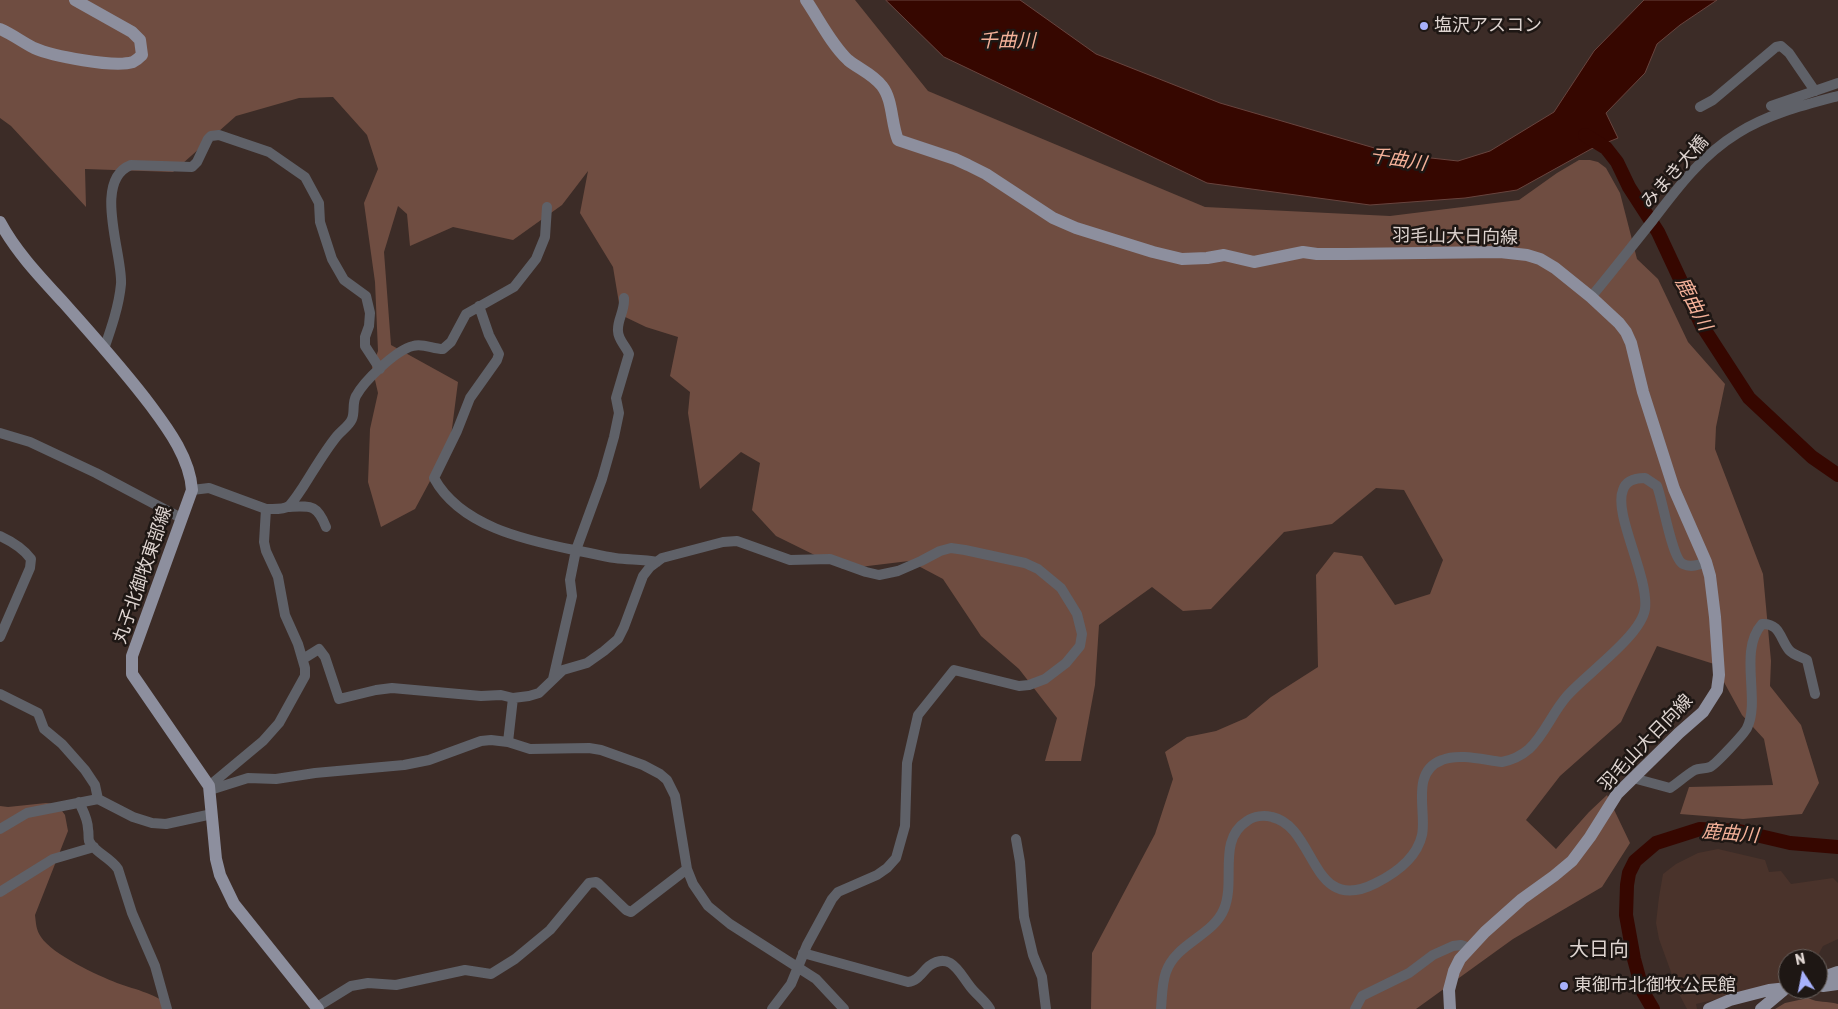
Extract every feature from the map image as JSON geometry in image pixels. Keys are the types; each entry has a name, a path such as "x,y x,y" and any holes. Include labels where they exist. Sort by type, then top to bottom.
{"main road":[{"path":"0,29 34,48 50,54 118,63 132,62 142,55 140,40 136,36 75,0"},
{"name":"羽毛山大日向線","path":"806,0 838,48 848,59 882,86 888,99 894,130 898,140 955,159 974,168 1052,218 1076,228 1152,252 1182,259 1224,255 1254,262 1303,252 1317,254 1515,253 1540,259 1555,268 1591,297 1619,324 1628,337 1643,392 1674,489 1706,562 1710,576 1719,675 1717,690 1703,712 1617,794 1590,837 1572,861 1522,899 1460,959 1448,990 1450,1009"},
{"name":"丸子北御牧東部線","path":"0,222 19,251 138,389 174,439 191,478 192,490 132,656 131,668 136,682 186,751 210,788 216,859 228,894 317,1008"},
{"path":"1709,1009 1730,1000 1778,990"},
{"path":"1761,1009 1778,996"}],"street":[{"path":"1700,107 1713,100 1776,47 1781,46 1789,53 1815,91"},
{"path":"1771,106 1838,83"},
{"name":"みまき大橋","path":"1591,297 1686,178 1708,154 1750,126 1772,116 1838,96"},
{"path":"104,349 120,286 121,273 113,231 110,197 117,176 124,167 130,165 192,167 197,162 208,139 211,136 219,135 270,152 305,177 319,203 320,222 332,259 344,280 366,296 370,313 365,346 380,369"},
{"path":"288,507 337,436 352,421 354,398 380,369 406,348 414,345 443,349 451,342 466,314 514,287 536,259 542,248 547,230 548,206"},
{"path":"553,679 572,596 570,580 576,550 602,479 619,413 616,398 629,354 618,331 619,322 625,307 624,298"},
{"path":"479,306 489,335 499,354 497,360 470,398 457,431 434,478 444,493 466,512 491,527 512,536 616,558 657,562"},
{"path":"0,433 30,442 88,469 181,518"},
{"path":"1161,1009 1166,971 1172,961 1208,930 1222,914 1229,891 1230,842 1235,833 1251,818 1266,815 1277,818 1285,823 1293,831 1322,876 1337,888 1346,891 1354,890 1377,883 1404,864 1414,853 1420,842 1422,833 1422,789 1433,766 1441,760 1455,758 1502,762 1523,754 1541,735 1555,712 1575,687 1624,642 1635,628 1645,610 1643,585 1624,518 1621,499 1626,484 1632,480 1645,478 1657,486 1674,549 1681,564 1689,566 1706,562"},
{"path":"192,490 209,488 266,509 310,506 321,514 326,527"},
{"path":"210,788 263,741 279,723 305,676 303,659 285,615 278,577 266,551 264,542 266,509"},
{"path":"0,536 24,550 31,559 30,568 0,637"},
{"path":"303,659 320,648 325,657 339,699 392,688 481,696 501,695 513,698 529,696 539,693 563,670 587,663 618,639 643,576 662,558 723,542 737,541 790,560 830,559 879,575 898,571 940,551 951,548 1025,563 1038,569 1061,588 1077,614 1082,634 1080,646 1066,663 1045,678 1029,685 1019,686 954,670 918,715 910,746 905,826 896,858 877,875 838,892 832,899 803,953 791,984 772,1009"},
{"path":"1633,778 1670,788 1696,769 1710,767 1741,736 1747,728 1750,717 1750,668 1753,642 1756,632 1762,624 1774,626 1790,651 1807,660 1814,694"},
{"path":"0,694 38,713 44,729 62,744 85,770 95,785 98,799"},
{"path":"508,742 513,698"},
{"path":"210,788 248,778 276,779 315,773 404,765 429,760 481,741 491,740 508,742 530,749 588,748 601,750 643,765 667,780 674,793 687,869 701,897 718,915 816,979 844,1009"},
{"path":"0,829 27,813 98,799 152,823 166,824 212,814"},
{"path":"79,802 86,816 88,839 94,847 114,862 118,869 132,913 155,966 167,1009"},
{"path":"1016,839 1020,862 1024,918 1033,955 1042,977 1046,1009"},
{"path":"0,892 53,858 94,847"},
{"path":"317,1008 351,986 368,983 396,985 465,970 491,974 515,959 550,930 589,883 596,882 599,884 626,910 631,912 687,869"},
{"path":"1355,1009 1362,996 1409,973 1433,955 1454,946 1461,945 1470,948"},
{"path":"803,953 908,982 917,979 930,965 937,962 950,962 956,965 970,987 985,1001 990,1009"}],"shaded area":[{"path":"0,0 855,0 928,91 1205,207 1390,216 1519,200 1579,160 1598,162 1606,168 1620,193 1637,259 1658,279 1688,342 1725,384 1716,427 1715,449 1763,574 1771,661 1770,686 1801,725 1819,783 1802,814 1743,819 1680,814 1689,787 1773,785 1764,739 1742,715 1714,664 1657,646 1621,722 1560,776 1526,820 1556,849 1607,795 1630,843 1602,887 1513,939 1416,1009 1091,1009 1092,953 1155,834 1173,779 1165,752 1187,737 1216,731 1246,718 1271,697 1318,667 1316,575 1334,552 1362,556 1395,605 1430,594 1443,560 1404,490 1376,488 1332,524 1284,532 1211,609 1183,611 1152,587 1099,625 1095,685 1081,761 1045,761 1057,718 1019,669 981,636 943,579 909,561 843,569 776,536 752,510 760,463 741,452 700,489 688,413 690,392 670,376 678,337 646,327 621,315 613,267 580,213 588,171 562,205 513,240 453,227 410,246 407,214 398,206 384,252 391,345 458,382 450,444 415,509 381,527 368,482 370,429 378,393 372,367 378,351 375,282 364,203 378,169 367,135 333,97 299,98 236,116 173,172 85,169 86,207 11,126 0,118"},
{"path":"46,803 57,804 65,815 68,831 35,915 39,934 55,951 76,964 117,983 154,996 172,1009 0,1009 0,806 8,807"},
{"path":"1718,849 1765,860 1769,872 1781,871 1791,884 1833,878 1838,883 1838,939 1823,946 1821,949 1778,949 1778,985 1696,1004 1697,1009 1687,1009 1679,994 1659,939 1656,923 1663,874 1676,864 1698,853"},
{"path":"1810,999 1838,1004 1838,1009 1775,1009 1785,1003"}],"water":[{"name":"千曲川","path":"886,0 1020,0 1096,54 1220,103 1395,154 1458,161 1490,151 1554,112 1594,51 1644,0 1717,0 1680,25 1657,44 1645,73 1606,113 1618,138 1591,149 1517,190 1465,198 1370,205 1207,183 944,57"}],"waterway":[{"name":"鹿曲川","path":"1585,135 1606,148 1617,162 1629,187 1658,232 1701,324 1749,398 1812,457 1838,475"},
{"name":"鹿曲川","path":"1653,1009 1643,992 1634,959 1626,915 1627,885 1629,873 1635,861 1656,843 1700,829 1739,831 1790,843 1838,847"}],"place":[{"name":"塩沢アスコン","path":"1424,26"},
{"name":"東御市北御牧公民館","path":"1564,986"}],"district":[{"name":"大日向","path":"1599,950"}]}
